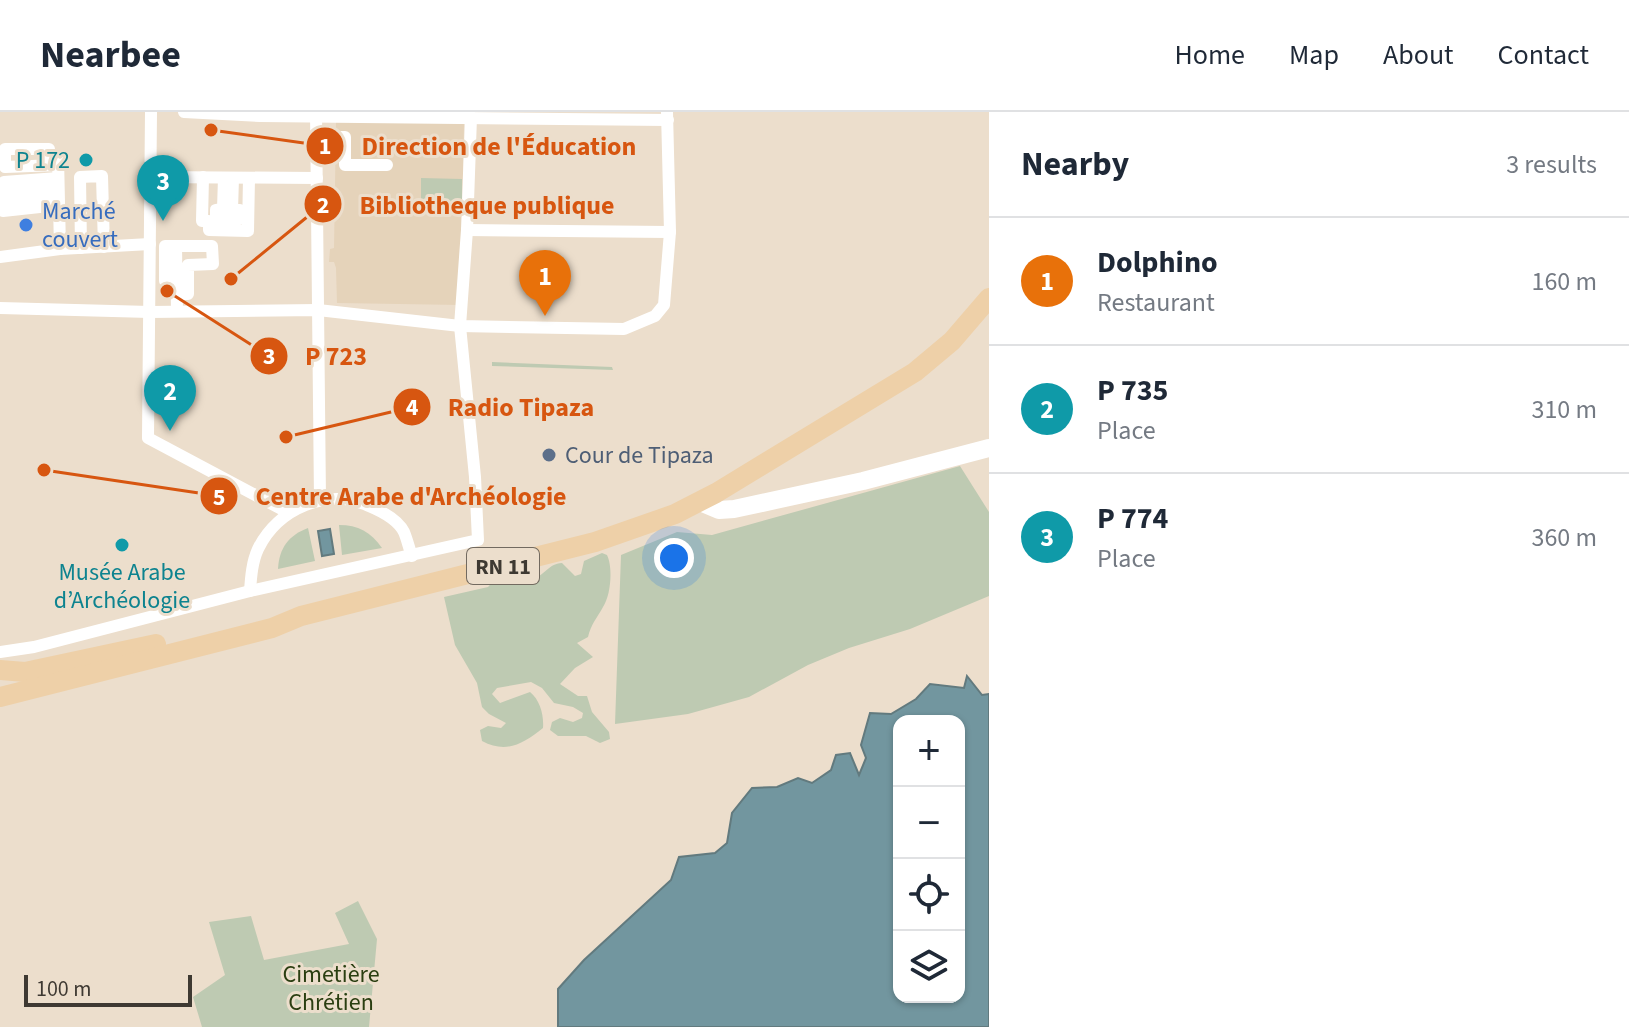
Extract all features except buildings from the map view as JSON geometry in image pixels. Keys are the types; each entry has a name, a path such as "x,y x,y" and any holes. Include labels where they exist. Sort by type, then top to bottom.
{"main road":[{"name":"RN 11","path":"0,670 25,672 268,620 301,616 621,535 700,502 915,372 952,341 989,298"},
{"path":"700,502 719,510 734,509 863,481 989,448"},
{"name":"RN 11","path":"0,697 272,628 301,616"}],"street":[{"path":"151,112 148,438 289,513"},
{"path":"0,308 150,312 318,310 460,326 624,329 655,316 664,305 670,232 667,116 471,117 184,112"},
{"path":"316,113 320,500"},
{"path":"0,652 34,647 250,591 471,542 478,537 460,326 471,117"},
{"path":"317,137 345,137 345,165 387,165"},
{"path":"81,248 80,177 102,176 104,247"},
{"path":"151,177 317,178"},
{"path":"203,177 202,221 209,221 209,230 248,231 249,178"},
{"path":"4,182 58,187 2,205 4,182"},
{"path":"58,187 60,249"},
{"path":"467,230 670,232"},
{"path":"0,257 60,249 150,244"},
{"path":"176,288 188,294 188,265 213,264 212,246 176,246 176,288 177,311"},
{"path":"250,591 258,550 276,523 289,513 320,500 349,499 380,510 404,532 412,556"}],"shaded area":[{"path":"336,122 464,123 461,305 337,303 336,268 334,262 329,262 330,249 334,248"}],"green space":[{"path":"421,178 462,179 462,207 421,206"},
{"path":"492,362 612,367 613,370 492,366"},
{"path":"960,466 989,512 989,596 910,629 808,665 749,697 688,714 615,724 621,555 677,532 712,535"},
{"path":"339,525 364,530 382,548 342,555"},
{"path":"308,528 315,561 278,569 286,543"},
{"path":"602,553 607,555 610,566 608,596 588,637 577,643 593,657 575,668 560,684 578,696 587,696 592,712 609,732 610,739 600,743 586,736 558,736 550,730 552,722 560,718 573,722 582,718 583,713 573,707 554,703 542,688 531,682 497,688 492,694 500,703 530,692 541,708 543,728 528,739 507,747 482,741 480,730 488,726 501,728 506,723 482,707 477,683 455,645 444,597 488,587 499,575 533,579 553,565 562,563 575,576 581,574 584,561"},
{"name":"Cimetière Chrétien","path":"358,901 377,939 369,1027 202,1027 193,997 225,975 209,922 251,916 264,960 349,944 335,913"}],"water":[{"path":"330,529 334,554 322,556 318,531"},
{"path":"967,676 982,695 989,694 989,1027 558,1027 558,989 584,960 671,880 679,857 715,853 727,843 732,813 752,788 777,787 798,778 812,783 831,770 836,755 850,753 859,775 866,758 861,745 870,713 891,714 916,699 930,684 964,688"}],"place":[{"name":"Direction de l'Éducation","path":"211,130"},
{"name":"P 172","path":"86,160"},
{"name":"P 774","path":"163,221"},
{"name":"Marché couvert","path":"26,225"},
{"name":"Bibliotheque publique","path":"231,279"},
{"name":"P 723","path":"167,291"},
{"name":"Dolphino","path":"545,316"},
{"name":"P 735","path":"170,431"},
{"name":"Radio Tipaza","path":"286,437"},
{"name":"Cour de Tipaza","path":"549,455"},
{"name":"Centre Arabe d'Archéologie","path":"44,470"},
{"name":"Musée Arabe d’Archéologie","path":"122,545"}]}
